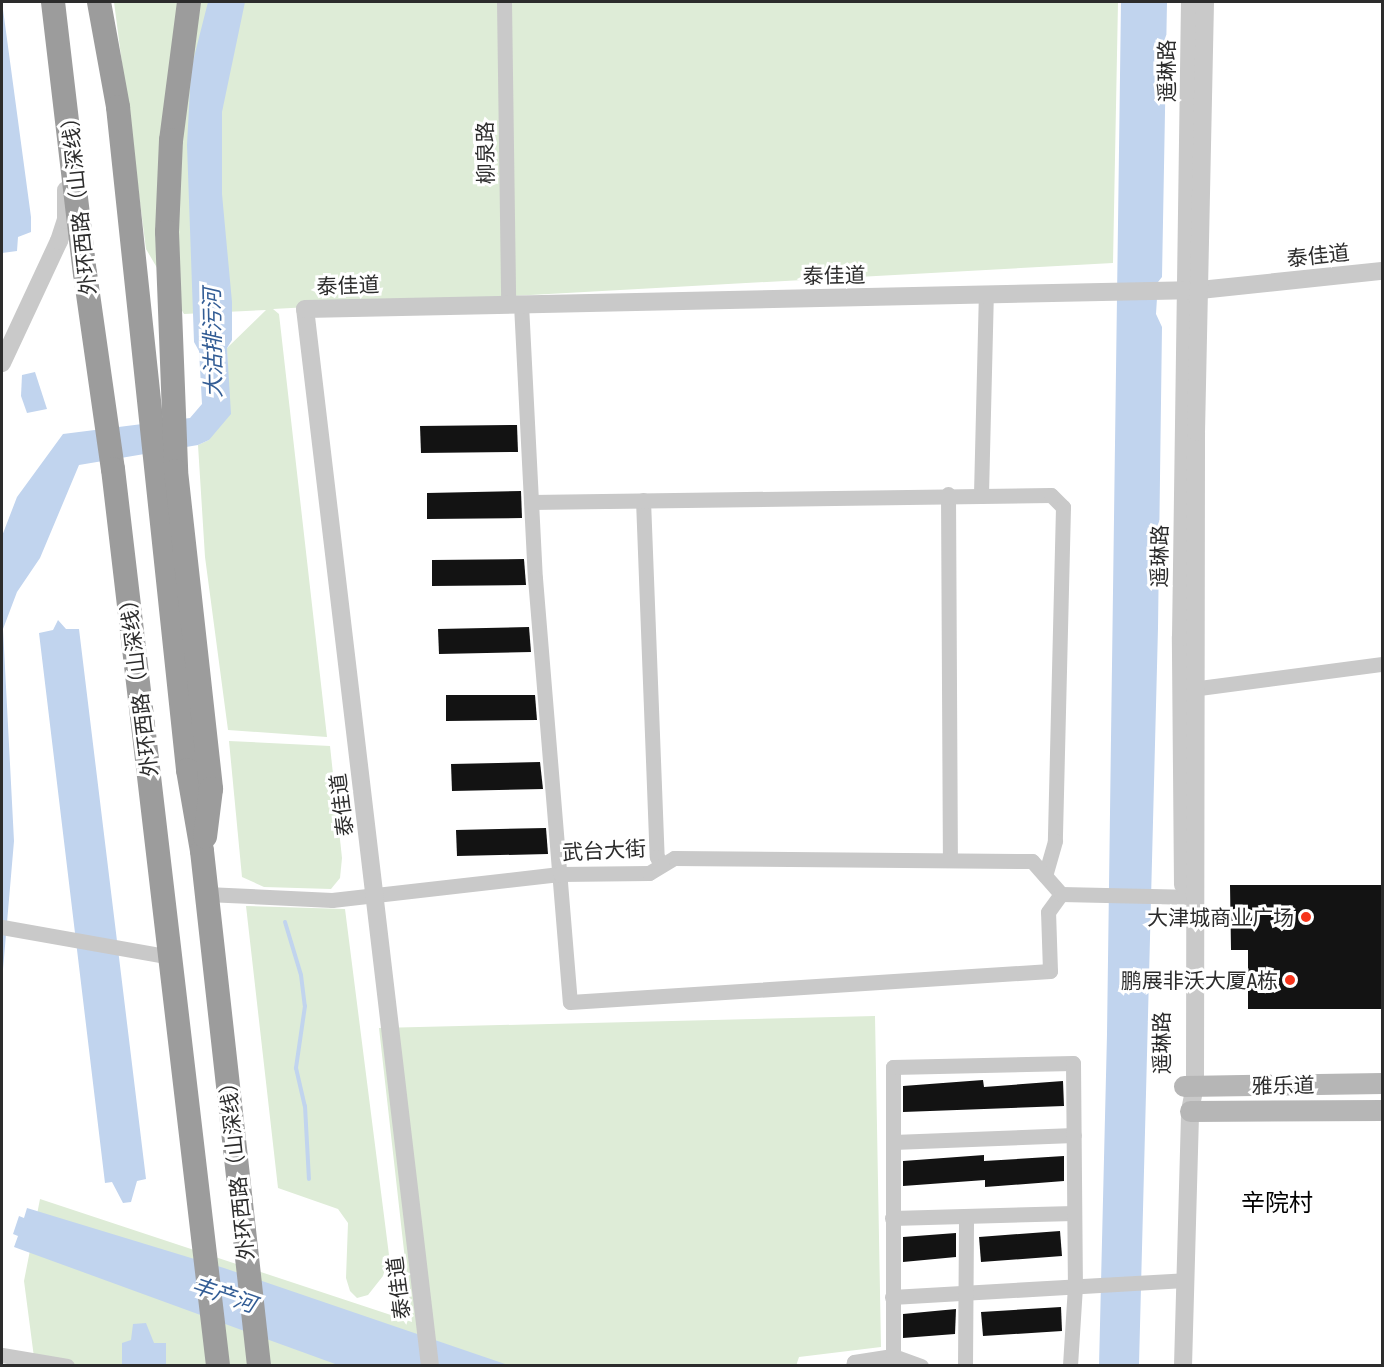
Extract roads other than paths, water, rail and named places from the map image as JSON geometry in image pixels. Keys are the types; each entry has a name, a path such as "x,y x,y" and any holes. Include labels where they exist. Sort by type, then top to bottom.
{"highway":[{"name":"外环西路（山深线）","path":"53,2 85,273 113,469 211,1329 218,1365"},
{"name":"外环西路（山深线）","path":"99,2 118,107 165,471 188,770 202,851 258,1356"},
{"path":"165,471 167,232 171,140 189,2"}],"main road":[{"name":"雅乐道","path":"1190,1086 1383,1083"},
{"name":"雅乐道","path":"1190,1112 1383,1110"}],"street":[{"path":"2,363 66,220 60,87 46,2"},
{"name":"柳泉路","path":"504,2 515,304 570,1002 1050,971 1048,912 1061,894"},
{"name":"遥琳路","path":"1183,1365 1190,1112 1187,290 1190,2"},
{"name":"遥琳路","path":"1187,290 1205,2"},
{"name":"泰佳道","path":"430,1365 305,309 1187,290 1383,271"},
{"path":"981,494 986,294"},
{"path":"948,494 950,860"},
{"path":"531,502 948,494 1051,495 1063,507 1055,841 1045,876"},
{"path":"643,500 656,846 662,865"},
{"path":"1188,690 1383,664"},
{"name":"武台大街","path":"206,894 297,901 374,895 560,874 649,873 674,858 1032,861 1061,894"},
{"path":"1061,894 1189,896"},
{"path":"8,929 170,957"},
{"path":"893,1356 893,1067 1074,1063 1074,1213 1082,1286 1070,1365"},
{"path":"893,1142 1074,1135"},
{"path":"892,1218 1074,1213"},
{"path":"965,1365 966,1216"},
{"path":"892,1297 1185,1280"},
{"path":"2,1355 67,1365"},
{"path":"853,1365 854,1362 893,1356 921,1365"}],"water":[{"path":"2,2 31,217 31,232 18,237 17,251 2,253"},
{"name":"大沽排污河","path":"208,2 245,2 222,112 222,194 232,302 232,340 227,348 231,414 209,440 198,445 79,465 40,558 17,592 3,629 14,841 2,981 2,536 17,497 63,434 190,418 202,404 199,351 194,342 187,145 191,69"},
{"path":"1121,2 1167,2 1162,277 1158,282 1156,314 1162,327 1158,628 1139,1365 1099,1366 1107,1034"},
{"path":"35,372 47,409 27,413 21,396 22,375"},
{"path":"58,620 66,629 79,629 146,1179 137,1181 131,1202 123,1203 112,1182 105,1183 39,633 53,630"},
{"name":"丰产河","path":"27,1208 224,1268 508,1365 338,1365 14,1247 18,1236 13,1234 19,1216 24,1218"},
{"path":"146,1323 154,1343 166,1343 166,1365 122,1365 122,1343 131,1340 133,1324"}],"waterway":[{"path":"285,922 301,975 305,1006 296,1068 305,1106 309,1179"}],"place":[{"name":"大津城商业广场","path":"1306,917"},
{"name":"鹏展非沃大厦A栋","path":"1290,980"}],"district":[{"name":"辛院村","path":"1277,1203"}]}
